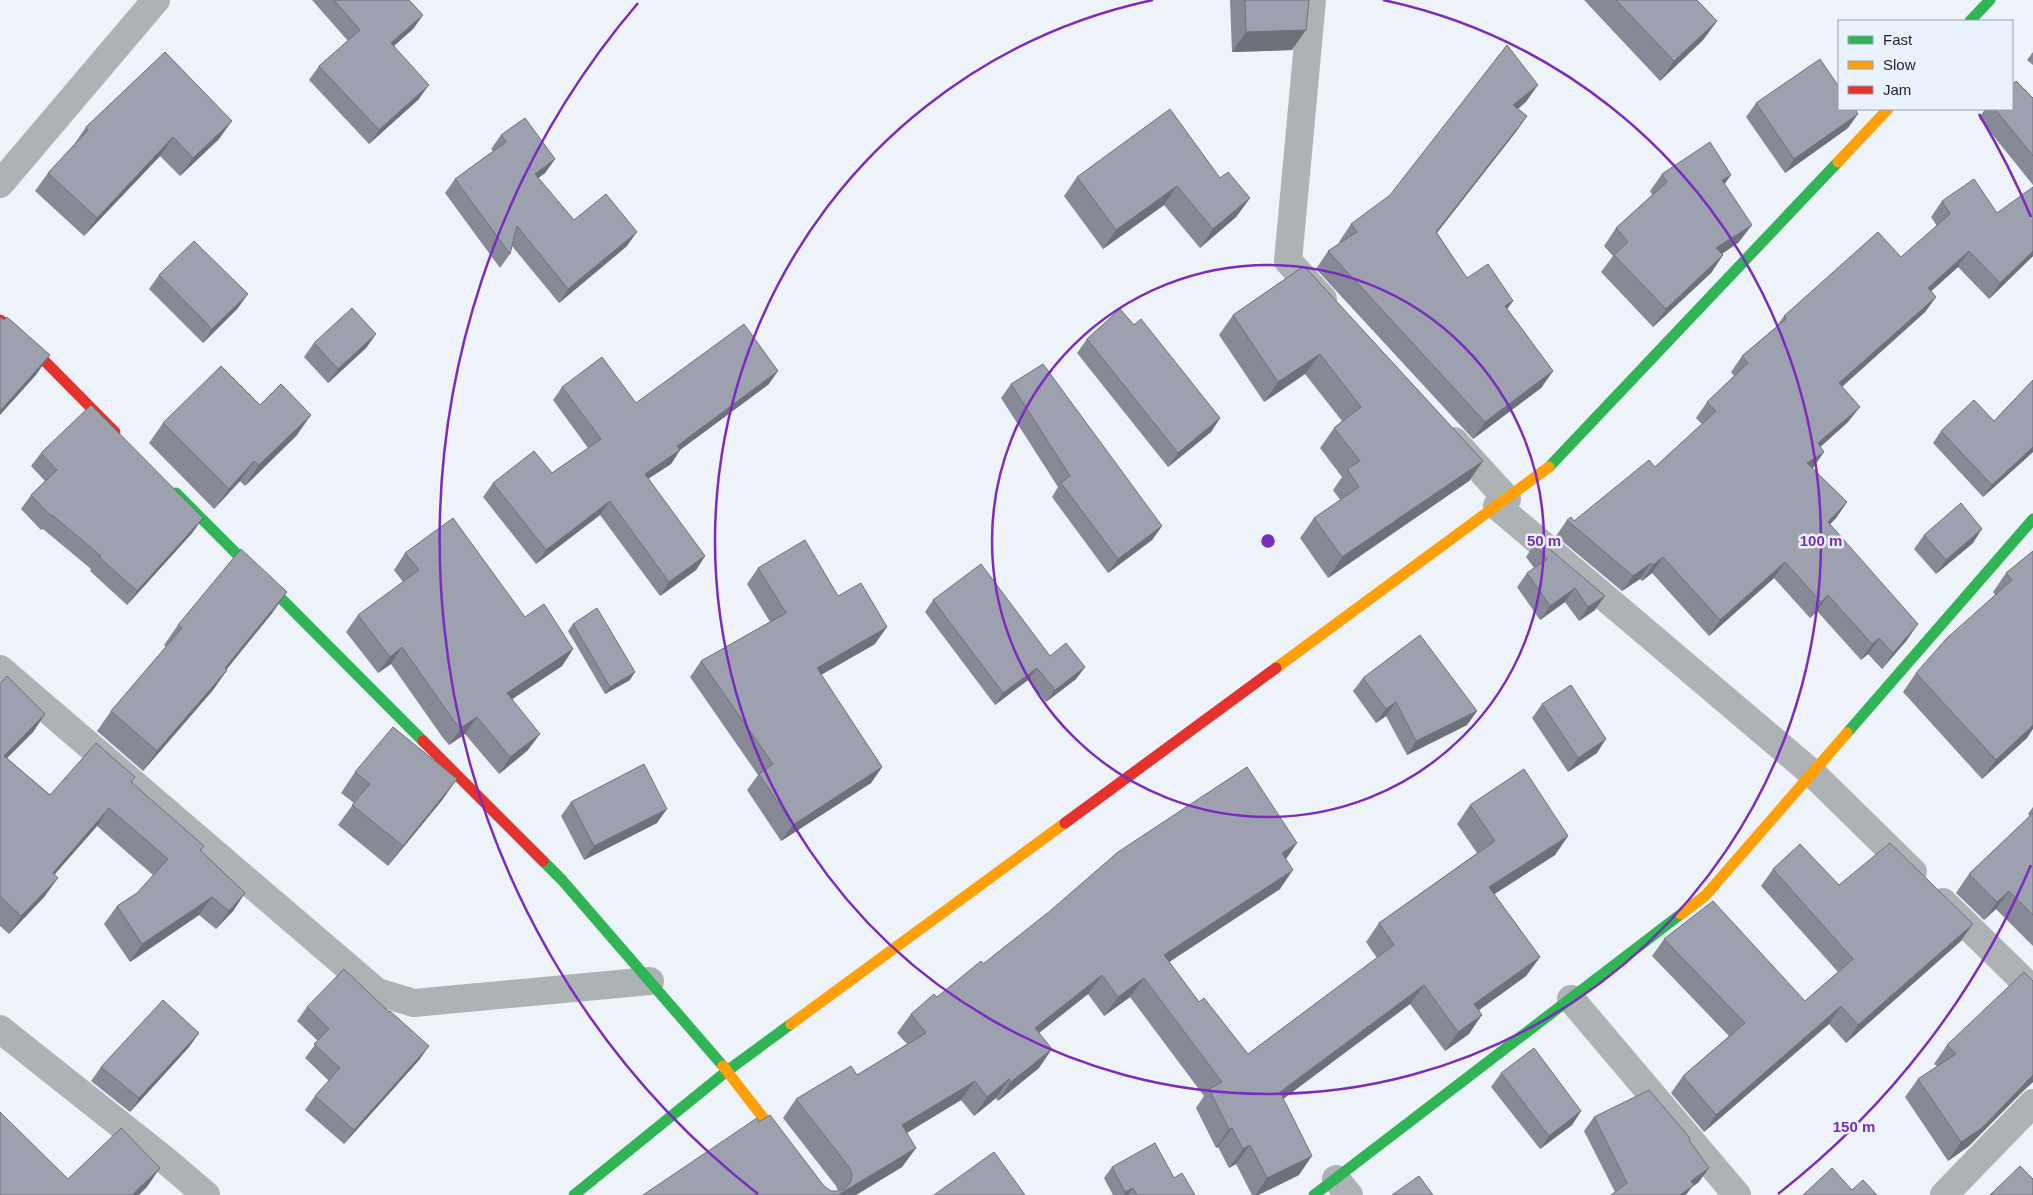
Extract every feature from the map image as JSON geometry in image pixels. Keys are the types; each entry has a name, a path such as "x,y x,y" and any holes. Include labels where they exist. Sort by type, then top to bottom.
{"street":[{"path":"0,184 156,0"},
{"path":"1312,0 1288,261 1341,319"},
{"path":"1971,20 1990,0"},
{"path":"574,1195 727,1071 1548,468 1887,110"},
{"path":"0,320 14,330 126,443"},
{"path":"1434,420 1502,502 1812,773 2033,990"},
{"path":"168,486 562,880 727,1071 823,1195"},
{"path":"1314,1195 1342,1187 1571,999 1705,896 2033,519"},
{"path":"0,669 377,992 414,1003 650,981"},
{"path":"1571,999 1737,1195"},
{"path":"0,1029 165,1160 206,1195"},
{"path":"1944,1195 2033,1103"}],"building":[{"path":"334,0 409,0 423,15 391,43 429,85 379,130 319,66 360,30"},
{"path":"1245,0 1309,0 1306,30 1246,32"},
{"path":"1616,0 1697,0 1717,21 1674,61"},
{"path":"1507,45 1538,85 1513,105 1527,116 1436,232 1467,278 1488,264 1513,301 1505,306 1553,371 1485,422 1328,251 1357,232 1351,224 1390,195"},
{"path":"165,52 232,121 193,158 173,137 97,218 48,173 88,130 86,127"},
{"path":"1820,59 1838,86 1838,110 1856,110 1858,114 1794,159 1756,103"},
{"path":"2016,81 2033,98 2033,156 1996,110 2013,110 2013,84"},
{"path":"1170,109 1220,178 1228,172 1250,198 1213,229 1177,186 1116,230 1077,177"},
{"path":"525,118 555,159 535,174 574,220 606,194 637,232 568,289 517,226 510,254 455,179 506,142 501,135"},
{"path":"1710,142 1731,175 1722,180 1752,225 1716,248 1723,255 1666,309 1614,255 1628,242 1616,228 1667,182 1662,174"},
{"path":"1974,179 1997,213 2033,187 2033,251 2000,283 1969,251 1928,288 1936,297 1839,383 1860,407 1818,443 1824,452 1807,463 1847,502 1828,522 1918,624 1893,653 1879,638 1872,644 1828,595 1821,602 1785,562 1720,620 1663,557 1633,576 1567,520 1571,517 1574,521 1649,460 1655,467 1716,411 1707,402 1748,363 1742,356 1786,319 1784,316 1878,232 1901,257 1950,214 1942,201"},
{"path":"194,241 248,294 212,329 159,275"},
{"path":"1304,266 1483,461 1342,557 1314,518 1359,487 1347,469 1360,461 1334,428 1361,407 1320,354 1278,382 1233,315"},
{"path":"352,308 376,334 338,369 314,343"},
{"path":"1120,309 1134,325 1141,319 1220,418 1178,453 1087,339"},
{"path":"0,317 4,320 7,317 50,355 0,411"},
{"path":"744,324 778,371 677,446 680,450 645,474 705,556 669,582 610,501 546,550 493,483 534,451 552,473 601,439 562,387 602,357 636,403"},
{"path":"1043,364 1162,526 1118,559 1061,483 1070,476 1011,384"},
{"path":"221,366 260,405 281,384 311,415 259,465 254,461 229,489 163,423"},
{"path":"2033,380 2033,447 1992,485 1941,431 1974,400 1994,421"},
{"path":"91,405 203,518 137,591 99,557 101,556 51,516 31,495 57,470 41,453"},
{"path":"1961,503 1982,529 1946,560 1924,535"},
{"path":"453,518 525,617 544,604 573,649 507,693 540,734 510,757 477,717 461,728 454,721 402,647 390,657 358,615 419,570 405,553"},
{"path":"805,540 838,596 861,583 887,627 817,668 882,767 793,825 759,774 773,764 701,661 786,613 758,568"},
{"path":"1539,540 1605,596 1588,607 1575,588 1550,606 1527,573 1547,559 1535,543"},
{"path":"241,549 287,592 225,668 227,670 157,751 111,711 182,628 178,625"},
{"path":"2033,551 2033,725 1996,760 1916,673 1947,638 2012,580 2006,573"},
{"path":"981,564 1050,656 1066,643 1085,667 1055,690 1037,668 1003,693 933,600"},
{"path":"597,608 635,672 610,687 573,624"},
{"path":"1420,635 1477,711 1416,741 1396,702 1386,709 1363,678"},
{"path":"7,676 45,714 4,756 50,795 96,743 135,777 131,782 204,846 200,850 245,893 229,911 212,897 142,944 117,906 137,893 168,859 109,808 53,873 58,878 21,916 0,896 0,684"},
{"path":"1571,685 1606,739 1578,758 1542,704"},
{"path":"393,727 457,779 403,846 352,805 370,784 355,772"},
{"path":"644,764 667,809 594,846 571,802"},
{"path":"1247,767 1297,843 1282,853 1293,870 1164,955 1199,1002 1204,998 1248,1054 1394,945 1379,923 1495,841 1470,805 1524,769 1568,836 1489,887 1540,957 1474,1004 1482,1015 1458,1032 1424,985 1280,1092 1312,1156 1267,1178 1250,1145 1243,1149 1232,1128 1229,1129 1209,1089 1222,1082 1144,978 1118,997 1102,975 1035,1028 1052,1049 1011,1082 1009,1079 987,1097 975,1081 902,1125 916,1148 838,1195 643,1195 757,1118 759,1122 770,1115 824,1186 831,1191 845,1189 851,1181 852,1174 849,1167 796,1099 851,1066 857,1075 926,1033 911,1014 934,994 937,997 981,961 983,964 1050,911 1118,852"},
{"path":"2033,813 2033,915 2009,891 1997,902 1969,874"},
{"path":"1890,843 1973,924 1858,1025 1841,1006 1716,1115 1683,1076 1745,1023 1664,939 1713,901 1805,1001 1853,959 1773,869 1800,844 1839,885"},
{"path":"344,969 389,1012 429,1046 354,1130 315,1096 340,1068 314,1044 329,1029 307,1007"},
{"path":"2024,972 2033,981 2033,1075 1982,1128 1961,1142 1918,1079 1956,1054 1947,1045"},
{"path":"163,1000 199,1033 139,1098 101,1067"},
{"path":"1534,1048 1581,1111 1549,1136 1501,1073"},
{"path":"1649,1090 1690,1138 1689,1140 1709,1168 1691,1181 1694,1185 1680,1195 1611,1195 1627,1183 1594,1117"},
{"path":"0,1112 68,1179 121,1128 160,1168 132,1195 0,1195"},
{"path":"1155,1143 1174,1178 1182,1173 1195,1195 1137,1195 1133,1188 1125,1192 1112,1167"},
{"path":"994,1152 1025,1195 934,1195"},
{"path":"2020,1166 2033,1179 2033,1195 1990,1195"},
{"path":"1832,1168 1852,1190 1863,1180 1877,1195 1803,1195"},
{"path":"1419,1176 1433,1195 1392,1195"}],"traffic: fast":[{"path":"1971,20 1990,0"},
{"path":"1549,467 1838,162"},
{"path":"176,493 423,741"},
{"path":"1847,733 2033,519"},
{"path":"543,861 562,880 723,1066"},
{"path":"1314,1195 1681,914"},
{"path":"574,1195 727,1071 791,1024"}],"traffic: slow":[{"path":"1838,162 1887,110"},
{"path":"1276,668 1549,467"},
{"path":"1681,914 1705,896 1847,733"},
{"path":"791,1024 1065,823"},
{"path":"723,1066 823,1195"}],"traffic: jam":[{"path":"0,320 14,330 115,432"},
{"path":"1065,823 1276,668"},
{"path":"423,741 543,861"}]}
